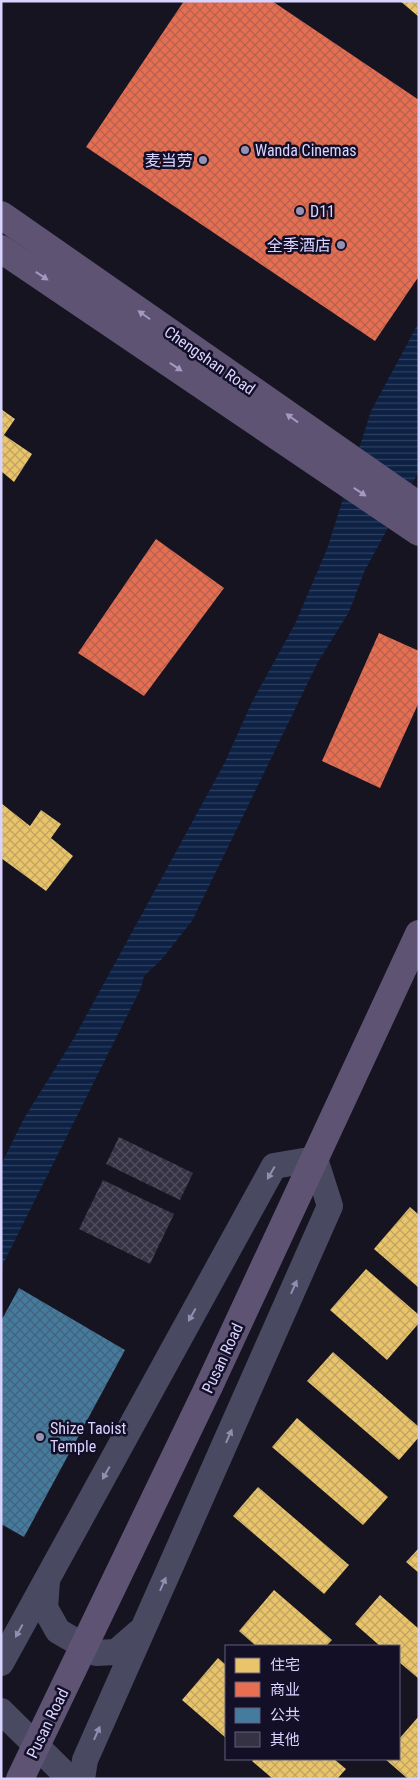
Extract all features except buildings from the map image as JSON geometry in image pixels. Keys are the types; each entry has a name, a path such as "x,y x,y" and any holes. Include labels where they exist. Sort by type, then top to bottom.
{"main road":[{"name":"Chengshan Road","path":"1,215 326,456"},
{"name":"Chengshan Road","path":"1,249 326,456 411,514"},
{"name":"Pusan Road","path":"20,1779 209,1386 419,934"}],"street":[{"path":"1,1663 274,1166 314,1159 330,1206 85,1760 82,1779"},
{"path":"47,1580 45,1608 58,1631 96,1653 116,1652 144,1628"},
{"path":"1,1711 70,1779"}],"water":[{"path":"419,322 419,471 365,570 349,612 318,662 192,921 162,959 144,976 141,988 1,1268 1,1165 23,1120 74,1038 224,764 252,702 295,624 327,549 371,411"}],"place":[{"name":"Wanda Cinemas","path":"245,150"},
{"name":"麦当劳","path":"203,160"},
{"name":"D11","path":"300,211"},
{"name":"全季酒店","path":"341,245"},
{"name":"Shize Taoist Temple","path":"40,1437"}]}
